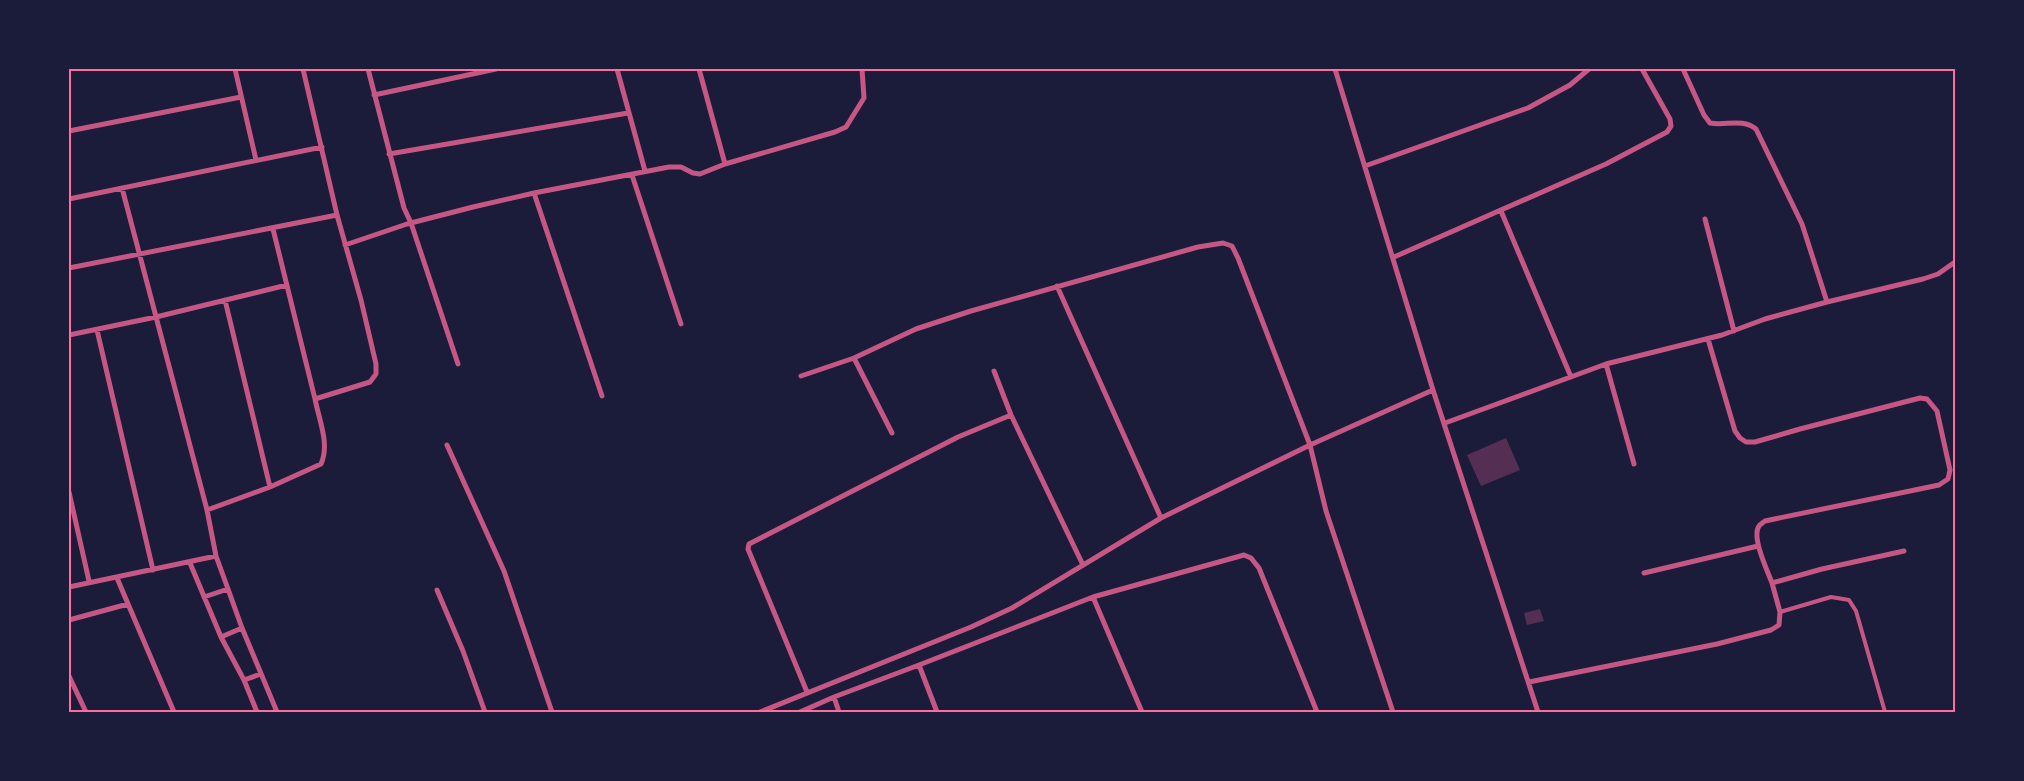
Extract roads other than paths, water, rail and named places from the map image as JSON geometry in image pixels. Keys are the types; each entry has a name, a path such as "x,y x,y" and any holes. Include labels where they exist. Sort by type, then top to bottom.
{"street":[{"path":"235,69 256,160"},
{"path":"303,69 337,215 365,317 377,371 370,382 315,399"},
{"path":"368,69 404,208 412,223 458,364"},
{"path":"374,94 496,69"},
{"path":"617,69 645,171"},
{"path":"700,69 725,164"},
{"path":"345,245 412,223 534,193 677,166 697,174 835,132 846,127 864,98 862,69"},
{"path":"1336,69 1433,390 1538,712"},
{"path":"1366,166 1528,108 1570,85 1589,69"},
{"path":"1394,257 1606,164 1667,132 1671,126 1670,119 1642,69"},
{"path":"1683,69 1704,115 1710,123 1722,125 1742,122 1756,129 1802,224 1827,302"},
{"path":"69,131 241,97"},
{"path":"390,154 628,113"},
{"path":"69,199 322,147"},
{"path":"632,175 680,324"},
{"path":"122,188 207,510 216,556 242,628 277,712"},
{"path":"534,193 602,396"},
{"path":"1501,211 1571,377"},
{"path":"69,268 337,215"},
{"path":"1705,219 1734,331"},
{"path":"207,510 270,487 321,464 325,455 325,444 315,399 273,229"},
{"path":"801,376 854,358 916,329 971,311 1210,244 1223,243 1232,246 1310,445 1326,511 1393,712"},
{"path":"1445,423 1606,364 1708,339 1827,302 1923,279 1938,274 1955,262"},
{"path":"69,335 156,317 287,286"},
{"path":"1057,286 1162,518"},
{"path":"225,300 270,487"},
{"path":"96,330 153,570"},
{"path":"1528,682 1717,644 1771,630 1779,625 1780,612 1772,583 1758,546 1758,527 1764,521 1939,485 1950,475 1937,411 1927,399 1920,398 1808,426 1754,442 1746,442 1735,431 1708,339"},
{"path":"854,358 892,433"},
{"path":"1606,364 1634,464"},
{"path":"994,371 1011,415 1083,565"},
{"path":"760,712 971,627 1012,608 1162,518 1310,445 1433,390"},
{"path":"807,692 748,549 749,544 958,437 1011,415"},
{"path":"446,445 504,571 552,712"},
{"path":"69,492 89,582"},
{"path":"1644,573 1758,546"},
{"path":"1772,583 1822,569 1904,551"},
{"path":"800,712 1092,597 1244,555 1251,558 1259,568 1317,712"},
{"path":"69,587 216,556"},
{"path":"190,563 221,637 244,680 257,712"},
{"path":"117,578 174,712"},
{"path":"204,597 228,589"},
{"path":"437,590 463,651 485,712"},
{"path":"1092,597 1142,712"},
{"path":"69,620 128,604"},
{"path":"221,637 242,628"},
{"path":"919,665 937,712"},
{"path":"244,680 261,674"},
{"path":"69,676 86,712"},
{"path":"834,697 839,712"}],"lane":[{"path":"1780,612 1831,597 1849,600 1856,611 1885,712"}]}
